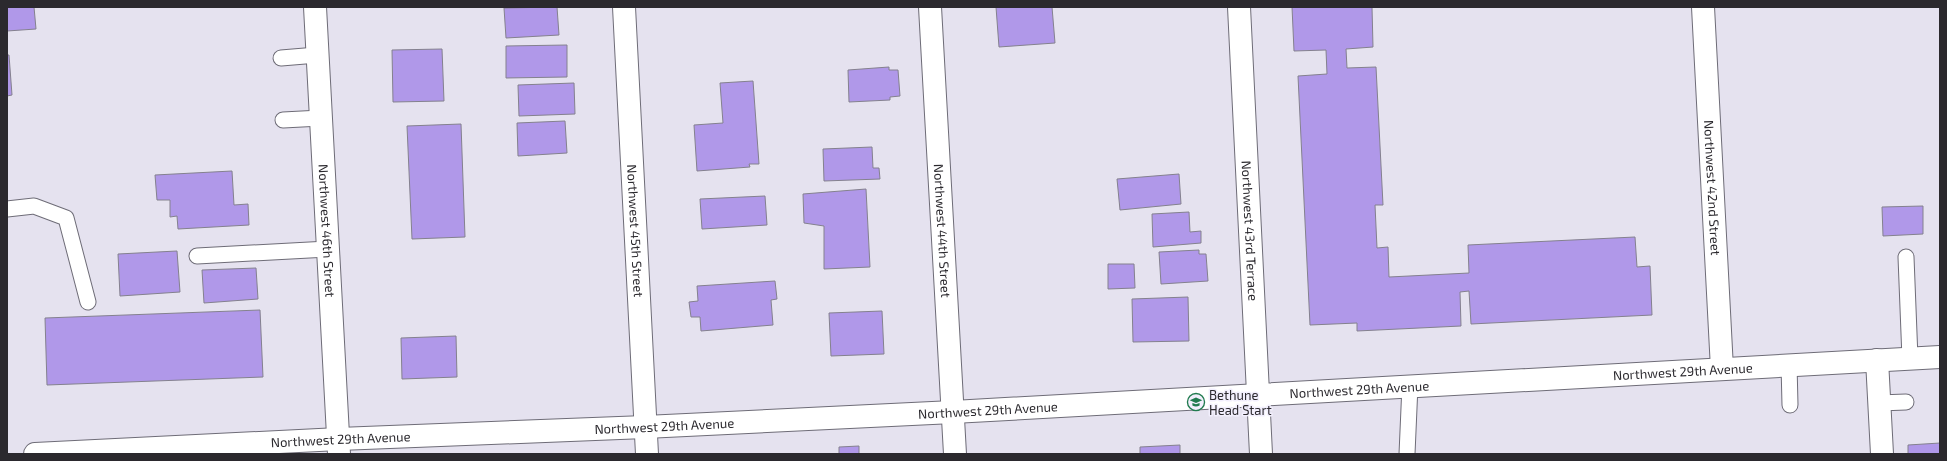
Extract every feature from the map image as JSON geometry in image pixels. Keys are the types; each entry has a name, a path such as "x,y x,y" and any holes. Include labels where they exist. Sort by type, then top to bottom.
{"street":[{"name":"Northwest 46th Street","path":"315,7 339,446"},
{"name":"Northwest 45th Street","path":"624,7 647,454"},
{"name":"Northwest 44th Street","path":"930,7 956,454"},
{"name":"Northwest 43rd Terrace","path":"1239,7 1261,454"},
{"name":"Northwest 42nd Street","path":"1703,7 1722,370"},
{"name":"Northwest 29th Avenue","path":"35,454 339,446 645,427 953,412 1410,385 1722,370 1789,364 1940,357"},
{"path":"1876,360 1882,454"}],"lane":[{"path":"281,58 317,55"},
{"path":"283,120 321,118"},
{"path":"7,209 34,206 66,218 88,302"},
{"path":"197,256 328,249"},
{"path":"1906,257 1910,359"},
{"path":"1789,364 1790,405"},
{"path":"1407,454 1410,385"},
{"path":"1879,403 1906,402"}],"building":[{"path":"7,7 34,7 36,29 7,31"},
{"path":"557,7 559,35 506,38 504,8"},
{"path":"996,7 1052,7 1055,43 999,47"},
{"path":"1292,7 1372,7 1373,47 1346,49 1347,68 1376,67 1383,205 1375,205 1377,248 1388,247 1389,277 1469,273 1468,245 1635,237 1637,267 1650,266 1652,315 1471,324 1469,291 1460,292 1461,326 1357,331 1357,323 1310,325 1298,76 1327,74 1326,50 1294,51"},
{"path":"567,45 567,77 506,78 506,46"},
{"path":"442,49 444,101 393,102 392,50"},
{"path":"7,55 9,55 12,95 7,96"},
{"path":"889,67 889,70 898,70 900,96 890,97 890,100 849,102 848,70"},
{"path":"753,81 759,164 749,164 750,167 697,171 694,125 723,123 720,83"},
{"path":"574,83 575,114 519,116 518,85"},
{"path":"565,121 567,153 518,156 517,123"},
{"path":"461,124 465,237 412,239 407,126"},
{"path":"872,147 873,168 879,168 880,179 824,181 823,149"},
{"path":"232,171 234,205 248,204 249,225 178,229 177,216 170,217 170,200 157,200 155,175"},
{"path":"1179,174 1181,204 1120,210 1117,179"},
{"path":"866,189 870,267 824,269 824,226 804,223 803,194"},
{"path":"765,196 767,225 702,229 700,199"},
{"path":"1923,206 1923,234 1883,236 1882,207"},
{"path":"1189,212 1190,232 1201,231 1201,243 1153,247 1152,214"},
{"path":"1199,250 1199,254 1206,254 1208,281 1161,284 1159,252"},
{"path":"177,251 180,292 120,296 118,254"},
{"path":"1108,264 1134,264 1135,288 1108,289"},
{"path":"256,268 258,299 204,303 202,270"},
{"path":"775,281 777,299 771,300 773,325 701,331 700,317 691,317 689,302 698,301 697,286"},
{"path":"1188,297 1189,341 1133,342 1132,299"},
{"path":"260,310 263,377 47,385 45,318"},
{"path":"882,311 884,354 831,356 829,313"},
{"path":"456,336 457,377 402,379 401,338"},
{"path":"1940,443 1940,454 1908,454 1908,445"},
{"path":"1180,445 1180,454 1140,454 1140,447"},
{"path":"859,446 859,454 839,454 839,447"}],"place":[{"name":"Bethune Head Start","path":"1196,402"}]}
